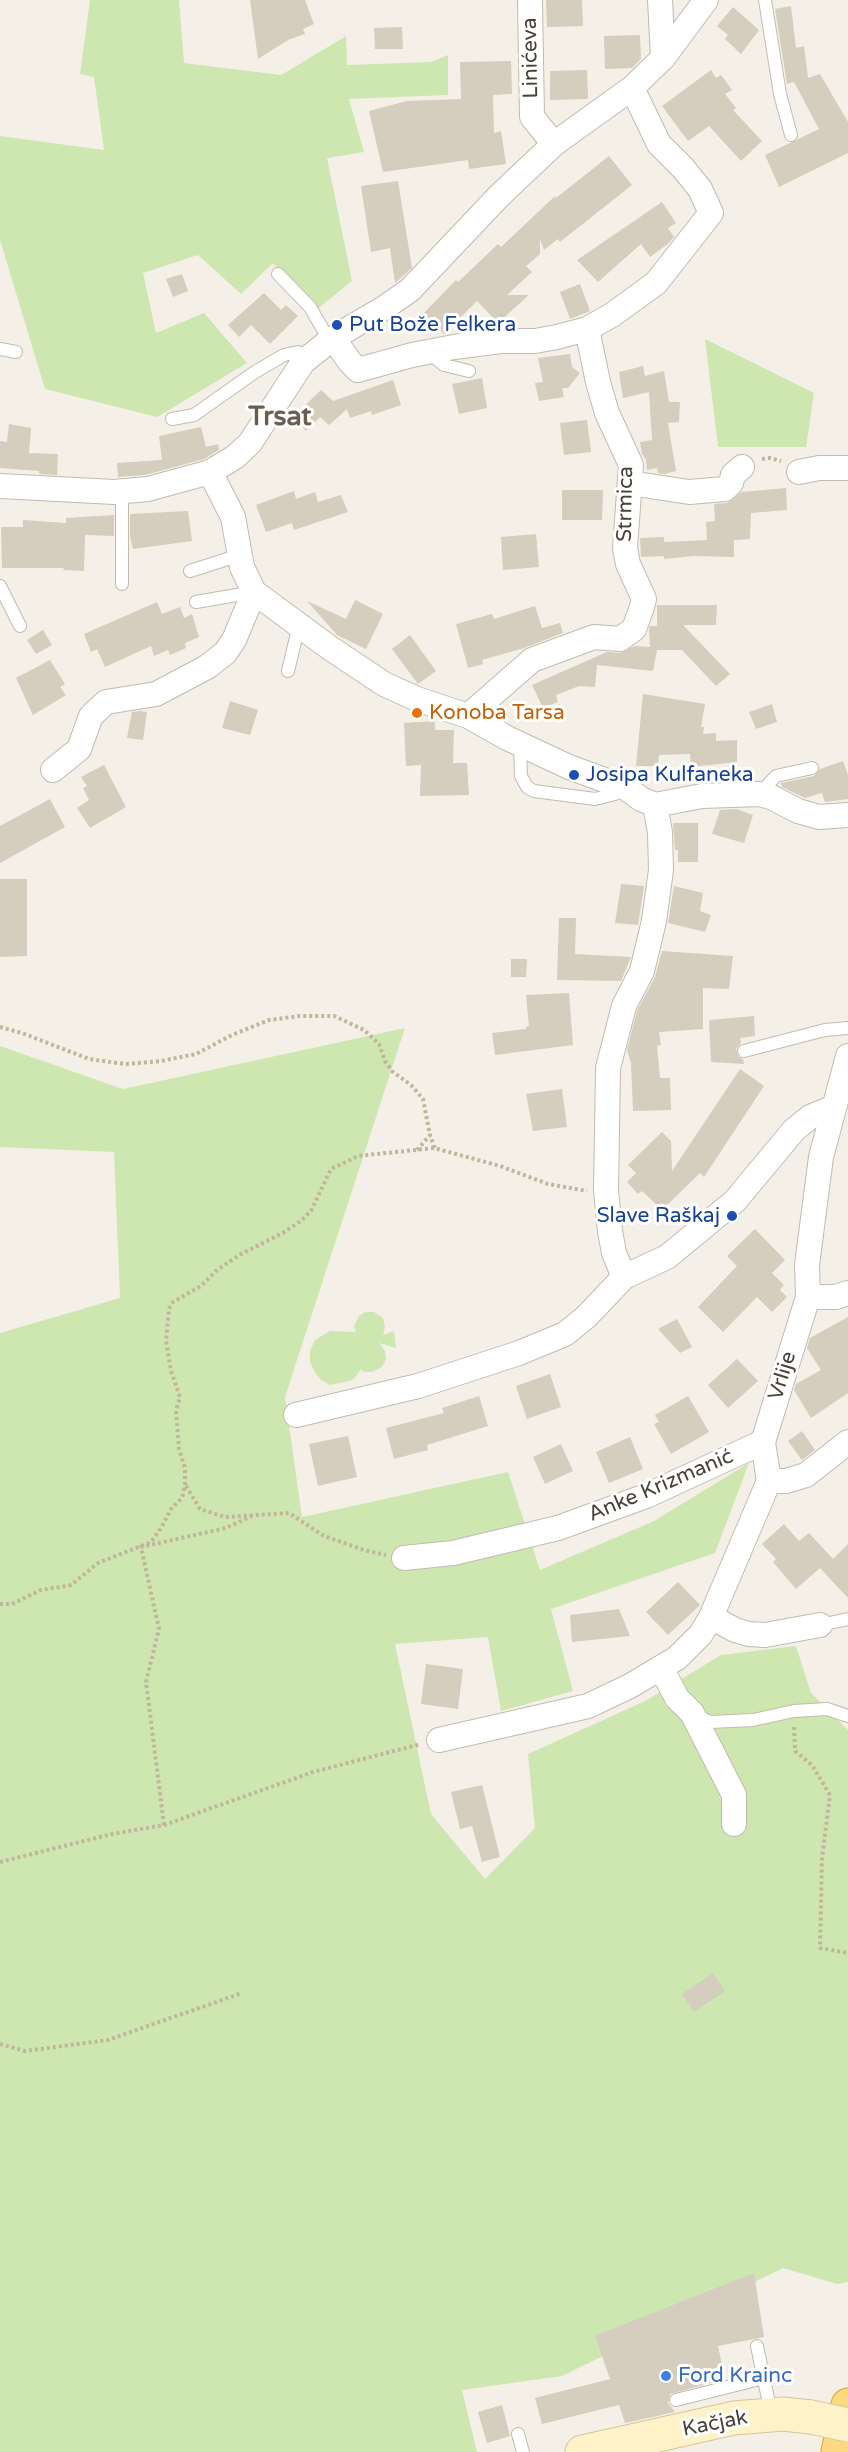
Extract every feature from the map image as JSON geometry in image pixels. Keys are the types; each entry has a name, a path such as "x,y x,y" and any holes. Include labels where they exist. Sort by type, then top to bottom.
{"highway":[{"path":"840,2445 848,2405"}],"main road":[{"name":"Kačjak","path":"582,2452 615,2448 734,2418 771,2415 811,2417 840,2445"}],"street":[{"name":"Linićeva","path":"530,0 532,117 554,144"},
{"path":"660,0 663,58"},
{"path":"0,486 122,491 148,489 210,472 235,457 250,443 308,357 331,339 410,290 499,196 554,144 632,88 663,58 706,0"},
{"path":"331,339 358,370 428,352 501,341 535,341 587,329 612,315 656,283 711,213 700,189 659,144 632,88"},
{"name":"Strmica","path":"468,716 532,660 594,637 620,639 634,629 644,599 628,564 625,548 631,465 607,413 587,329"},
{"path":"630,483 689,492 725,489 733,475 742,467"},
{"path":"799,472 819,468 848,468"},
{"path":"210,472 233,517 242,567 254,592 384,684 417,699 468,716 569,767 626,788 656,806 702,796 759,794 771,797 798,812 819,817 848,815"},
{"path":"53,770 79,749 91,716 106,702 156,694 207,667 225,653 234,640 254,592"},
{"path":"624,1277 614,1253 606,1191 608,1068 624,1006 642,971 654,921 660,870 660,832 656,806"},
{"name":"Vrlije","path":"769,1480 763,1442 808,1297 807,1265 821,1157 848,1056"},
{"path":"296,1414 418,1386 519,1353 565,1334 586,1317 624,1277 667,1257 735,1201 794,1130 810,1117 834,1107"},
{"path":"808,1297 836,1297 848,1293"},
{"name":"Anke Krizmanić","path":"404,1558 453,1552 558,1528 646,1496 763,1442"},
{"path":"439,1740 588,1706 630,1686 677,1658 701,1634 711,1617 769,1480 786,1481 806,1475 848,1443"},
{"path":"711,1617 735,1630 749,1634 765,1635 820,1625"},
{"path":"661,1668 677,1698 692,1713 734,1796 734,1824"}],"lane":[{"path":"765,0 780,94 791,135"},
{"path":"278,274 310,308 331,339"},
{"path":"0,349 16,352"},
{"path":"172,419 194,415 255,372 284,355 298,352 308,357"},
{"path":"428,352 444,365 469,371"},
{"path":"122,491 122,584"},
{"path":"190,571 240,555"},
{"path":"0,586 20,627"},
{"path":"196,602 254,592"},
{"path":"288,671 298,625"},
{"path":"520,743 521,776 526,787 534,791 595,799 615,794 626,788"},
{"path":"759,794 776,776 812,768"},
{"path":"744,1051 825,1030 848,1028"},
{"path":"820,1625 848,1619"},
{"path":"692,1713 710,1722 753,1720 794,1711 827,1709 848,1716"},
{"path":"758,2346 771,2415"},
{"path":"676,2400 764,2378"},
{"path":"518,2434 523,2452"}],"path":[{"path":"742,467 759,459 770,458 786,462 799,472"},
{"path":"0,1027 89,1059 124,1064 161,1061 196,1054 232,1035 269,1020 300,1016 334,1016 364,1030 379,1044 385,1061 393,1072 411,1085 423,1099 435,1149"},
{"path":"417,1150 430,1135"},
{"path":"0,1604 12,1604 41,1590 71,1585 98,1563 151,1542 171,1509 182,1498 185,1485 185,1468 179,1449 176,1411 180,1397 171,1371 166,1341 166,1321 172,1302 194,1291 217,1270 241,1254 284,1233 302,1220 311,1211 331,1169 339,1163 358,1156 435,1149 500,1166 548,1184 575,1190 606,1191"},
{"path":"185,1485 200,1509 225,1517 289,1513 324,1536 364,1551 404,1558"},
{"path":"141,1547 226,1528 252,1516"},
{"path":"141,1547 159,1629 146,1682 164,1825"},
{"path":"794,1711 795,1751 812,1765 824,1781 830,1795 822,1858 820,1948 848,1953"},
{"path":"0,1862 112,1834 164,1825 313,1772 439,1740"},
{"path":"0,2044 25,2051 108,2040 242,1993"}],"green space":[{"path":"90,0 179,0 184,63 281,75 346,36 347,65 431,62 448,55 448,95 349,99 364,152 327,158 352,281 311,314 273,263 241,294 198,255 143,273 156,333 204,313 247,363 157,417 45,389 0,240 0,136 104,150 94,77 80,74"},
{"path":"705,339 814,393 806,447 718,447"},
{"path":"405,1028 285,1397 302,1517 508,1472 540,1570 654,1521 749,1463 715,1553 551,1609 573,1691 501,1711 488,1637 395,1644 431,1814 485,1879 535,1828 528,1754 645,1701 721,1655 796,1646 811,1693 848,1730 848,2282 837,2284 783,2268 562,2376 462,2390 477,2452 0,2452 0,1333 120,1298 114,1152 0,1147 0,1046 123,1089"},
{"path":"365,1312 374,1312 383,1318 385,1327 383,1335 394,1331 396,1348 379,1343 385,1351 386,1359 382,1367 372,1372 364,1372 361,1369 355,1378 330,1385 321,1380 310,1361 310,1351 315,1340 330,1331 356,1332 354,1326 359,1316"}],"building":[{"path":"250,0 305,0 314,24 303,29 305,34 288,40 258,59"},
{"path":"546,0 582,0 583,26 547,27"},
{"path":"791,6 796,48 804,46 808,78 820,74 848,122 848,153 779,187 765,155 819,129 794,82 787,84 775,9"},
{"path":"733,7 759,30 741,54 725,39 728,35 717,26"},
{"path":"402,27 403,49 375,49 374,28"},
{"path":"640,35 641,59 632,68 605,69 604,36"},
{"path":"511,61 512,94 493,95 494,133 501,131 506,164 469,169 468,160 383,172 369,111 407,101 461,99 460,62"},
{"path":"587,70 588,99 550,100 550,71"},
{"path":"711,70 716,78 721,75 732,90 725,94 736,108 733,110 762,141 741,161 709,126 688,141 662,106"},
{"path":"609,156 632,185 560,242 558,239 544,250 540,239 540,254 526,266 532,272 507,295 529,295 498,323 477,301 444,334 423,314 456,280 458,282 498,244 501,247 555,196 556,198"},
{"path":"398,181 412,268 395,283 390,248 371,252 361,186"},
{"path":"662,202 676,223 668,228 674,237 650,257 641,244 598,282 577,260"},
{"path":"182,274 188,291 173,297 166,279"},
{"path":"580,284 590,311 570,319 560,292"},
{"path":"264,293 281,310 286,305 298,316 270,344 251,325 239,337 228,325"},
{"path":"570,354 572,367 580,373 568,388 562,388 564,397 539,401 535,383 543,382 538,358"},
{"path":"643,366 645,376 664,371 669,402 680,402 679,422 668,423 676,471 664,474 658,473 657,468 647,470 640,442 652,440 649,392 623,398 619,372"},
{"path":"482,378 487,408 459,414 452,384"},
{"path":"393,380 401,405 372,415 371,411 350,418 347,409 329,425 320,417 306,431 293,417 321,390 333,401"},
{"path":"587,420 591,452 564,455 560,423"},
{"path":"9,424 31,428 29,453 58,454 57,475 0,468 0,441 7,442"},
{"path":"201,427 206,447 218,444 219,450 204,459 145,475 118,477 117,463 162,460 159,436"},
{"path":"786,488 787,510 751,513 750,539 734,540 734,557 693,556 664,559 664,542 707,540 706,522 715,521 714,504 727,503 742,492"},
{"path":"562,490 603,490 602,520 562,520"},
{"path":"294,491 296,499 315,492 318,502 341,495 348,512 294,530 292,523 266,532 256,505"},
{"path":"188,511 192,541 133,549 130,536 130,514"},
{"path":"114,515 114,536 85,535 84,571 63,570 64,568 2,568 1,527 23,527 23,520 66,523 66,518"},
{"path":"536,534 539,567 503,570 501,537"},
{"path":"664,537 664,556 641,557 640,538"},
{"path":"355,600 383,614 366,649 337,635 307,601 346,619"},
{"path":"157,602 162,614 180,607 184,618 192,614 199,637 185,643 186,648 170,655 168,650 154,656 151,646 105,667 97,649 91,652 84,634"},
{"path":"657,605 717,605 716,625 683,625 730,674 716,686 682,650 657,650 653,671 597,665 595,687 579,686 556,695 558,702 543,708 532,685 607,652 620,653 635,646 650,647 649,628 657,626"},
{"path":"535,606 542,628 560,623 563,633 524,648 482,660 483,664 468,668 456,624 492,614 494,619"},
{"path":"43,630 52,645 36,654 27,640"},
{"path":"410,635 436,671 418,684 392,649"},
{"path":"50,660 65,684 60,687 66,695 33,715 16,678"},
{"path":"643,694 705,704 701,727 704,727 703,734 716,733 716,741 737,740 737,762 691,767 690,754 659,755 658,766 636,766"},
{"path":"230,701 258,710 250,735 222,728"},
{"path":"772,704 777,722 756,729 749,712"},
{"path":"132,712 147,712 143,740 127,738"},
{"path":"435,721 435,730 454,730 453,763 467,763 469,795 420,796 421,765 406,766 404,723"},
{"path":"843,761 848,775 848,799 825,802 822,793 805,798 782,787 781,783 814,776 820,769"},
{"path":"104,765 126,807 90,828 77,808 89,800 83,788 87,786 81,777"},
{"path":"50,799 65,827 0,863 0,826"},
{"path":"736,809 753,815 744,843 712,834 720,810"},
{"path":"673,823 698,823 698,862 678,862"},
{"path":"0,879 27,879 27,956 0,957"},
{"path":"621,884 644,886 638,925 615,923"},
{"path":"674,886 703,893 700,911 711,915 705,932 668,923"},
{"path":"559,918 576,918 575,954 631,957 621,981 557,980"},
{"path":"662,951 733,956 729,989 703,988 703,1029 659,1032 661,1045 657,1046 660,1078 670,1078 671,1110 633,1111 631,1063 627,1050 637,1011 655,977"},
{"path":"511,959 527,959 526,977 511,977"},
{"path":"569,993 573,1045 495,1055 492,1033 526,1029 529,1026 526,995"},
{"path":"754,1016 755,1036 740,1038 741,1043 736,1049 744,1064 711,1062 709,1020"},
{"path":"740,1069 764,1086 704,1177 700,1173 662,1210 642,1191 638,1194 627,1182 636,1173 628,1165 662,1132 671,1141 672,1171"},
{"path":"562,1089 567,1127 533,1131 526,1094"},
{"path":"755,1229 785,1260 772,1273 784,1285 780,1290 787,1297 772,1312 757,1297 723,1332 698,1307 737,1266 727,1256"},
{"path":"848,1317 848,1393 811,1418 794,1390 796,1384 821,1370 807,1348 810,1338"},
{"path":"677,1319 692,1347 680,1353 658,1329"},
{"path":"737,1359 758,1381 728,1408 708,1385"},
{"path":"550,1374 561,1407 527,1419 516,1386"},
{"path":"479,1396 488,1426 427,1445 428,1450 394,1459 386,1428 444,1413 442,1408"},
{"path":"688,1396 709,1432 671,1454 654,1424 659,1422 655,1415"},
{"path":"802,1431 815,1450 802,1460 788,1441"},
{"path":"348,1436 357,1477 318,1486 309,1444"},
{"path":"630,1437 643,1469 609,1483 596,1452"},
{"path":"561,1444 573,1471 545,1484 533,1457"},
{"path":"784,1524 799,1541 809,1533 833,1559 848,1544 848,1598 820,1568 796,1589 773,1562 776,1559 762,1544"},
{"path":"678,1582 700,1605 668,1635 646,1612"},
{"path":"619,1609 630,1636 572,1642 570,1615"},
{"path":"426,1664 463,1669 458,1709 421,1704"},
{"path":"482,1785 500,1857 482,1862 472,1826 460,1829 451,1792"},
{"path":"713,1973 725,1991 694,2012 682,1994"},
{"path":"754,2273 764,2337 718,2346 725,2379 670,2394 668,2403 675,2412 625,2423 619,2405 542,2424 535,2398 610,2379 595,2336"},
{"path":"502,2405 510,2436 487,2443 478,2412"}],"place":[{"name":"Put Bože Felkera","path":"337,325"},
{"name":"Konoba Tarsa","path":"417,713"},
{"name":"Josipa Kulfaneka","path":"574,775"},
{"name":"Slave Raškaj","path":"732,1216"},
{"name":"Ford Krainc","path":"666,2376"}],"district":[{"name":"Trsat","path":"280,418"}]}
